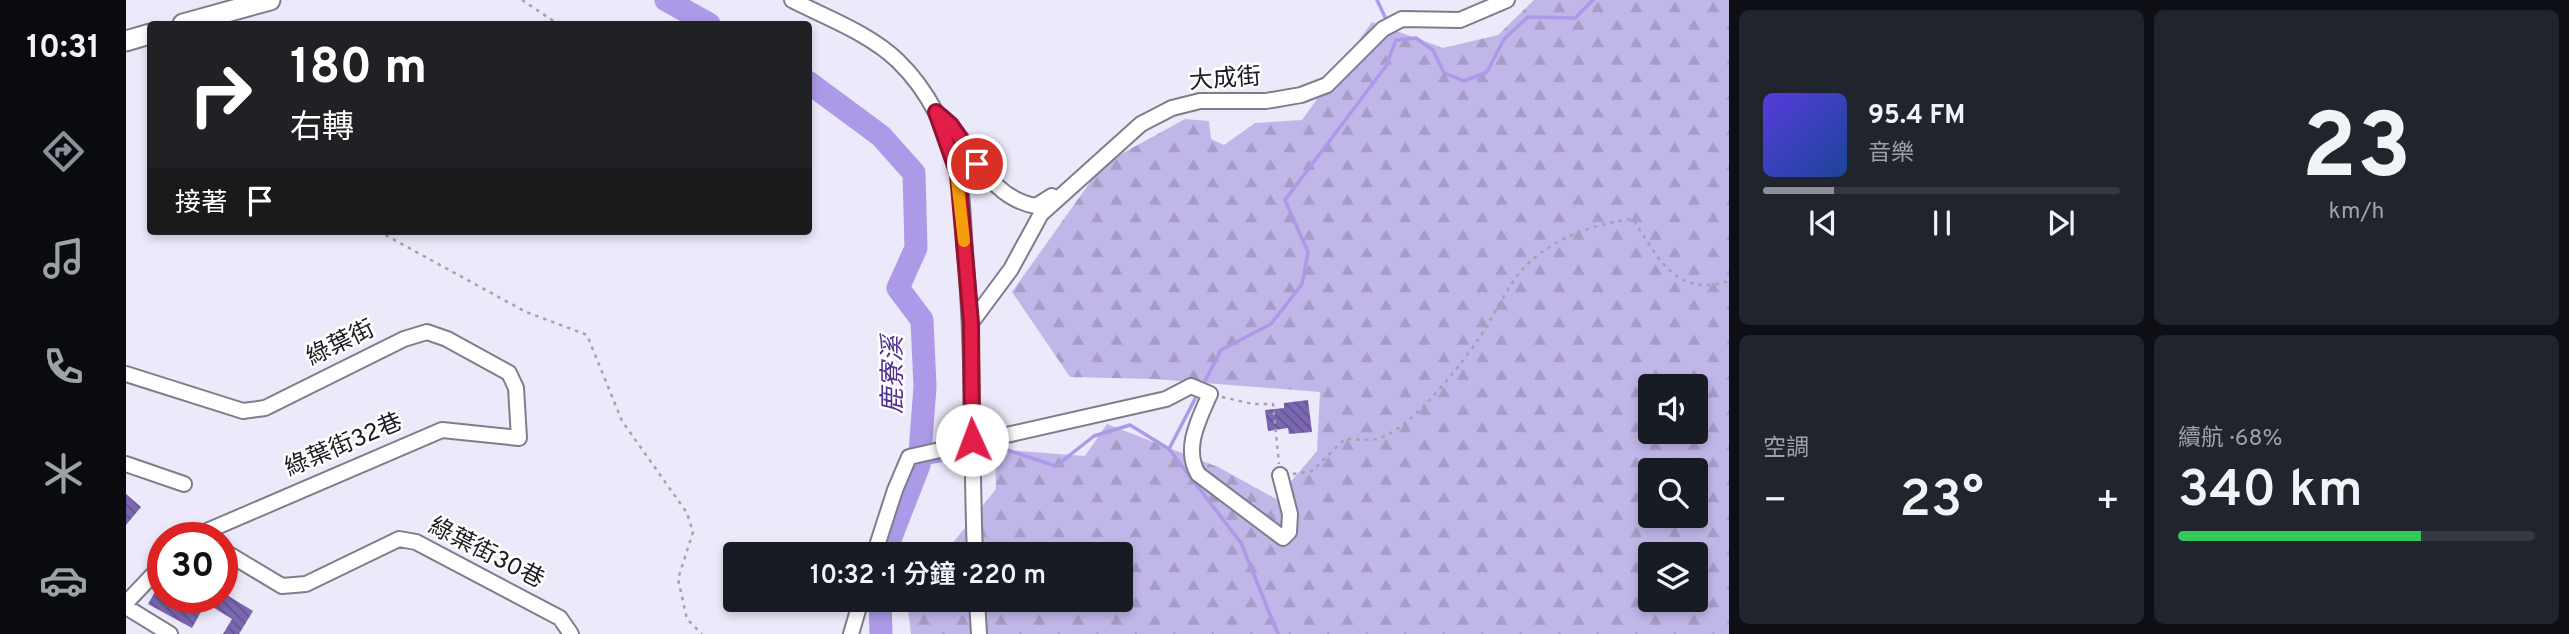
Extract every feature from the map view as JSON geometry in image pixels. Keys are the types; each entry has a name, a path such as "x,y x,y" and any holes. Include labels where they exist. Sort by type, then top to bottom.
{"highway":[{"path":"194,21 270,0"},
{"path":"126,41 147,35"}],"street":[{"path":"792,0 864,37 898,60 936,112 951,125 977,164 1016,202 1036,206 1091,170"},
{"name":"大成街","path":"971,323 1012,269 1041,214 1141,124 1172,108 1200,101 1266,101 1301,95 1327,85 1383,29 1402,19 1460,20 1507,0"},
{"path":"936,112 958,174 971,323 975,542"},
{"name":"綠葉街","path":"126,374 243,411 265,408 404,339 426,332 447,339 509,373 516,388 519,438"},
{"path":"878,542 909,457 972,440 1166,399 1191,386 1210,394 1194,432 1190,461 1198,474 1283,538 1289,532 1290,514 1280,475"},
{"name":"綠葉街32巷","path":"230,522 442,430 519,438"},
{"path":"126,464 184,484"},
{"name":"綠葉街30巷","path":"238,560 282,586 306,584 399,539 416,542 560,618 571,634"},
{"path":"147,582 126,605 170,634"},
{"path":"851,634 857,612"},
{"path":"978,612 979,634"}],"path":[{"path":"522,0 554,21"},
{"path":"1210,394 1254,404 1273,404 1280,475 1312,471 1345,439 1378,439 1419,413 1485,328 1502,297 1530,262 1555,243 1607,222 1633,219 1656,255 1682,283 1712,287 1729,281"},
{"path":"385,235 526,312 587,335 622,421 687,513 693,532 678,579 687,619 702,634"}],"green space":[{"path":"1534,0 1729,0 1729,634 911,634 908,612 1133,612 1133,542 953,542 996,489 995,449 1085,456 1107,424 1218,467 1276,499 1317,451 1320,392 1154,379 1070,377 1012,292 1103,164 1185,119 1209,121 1211,139 1224,145 1255,123 1302,120 1372,22 1443,48 1498,35"}],"building":[{"path":"1308,400 1312,432 1289,434 1288,428 1268,431 1265,410 1284,408 1284,403"},
{"path":"126,494 141,507 126,525"},
{"path":"238,602 253,611 239,634 223,634 232,619 222,613 238,613"},
{"path":"164,613 200,613 192,628"}],"waterway":[{"name":"鹿寮溪","path":"666,0 704,21"},
{"path":"1377,0 1385,17"},
{"path":"1205,381 1221,350 1271,324 1302,284 1308,252 1285,200 1386,66 1396,40 1416,38 1433,50 1444,73 1464,81 1487,72 1504,39 1528,17 1575,18 1593,0"},
{"name":"鹿寮溪","path":"812,85 881,136 914,173 916,248 898,288 922,320 925,387 919,465 889,542"},
{"path":"983,452 1001,448 1056,466 1094,436 1130,425 1169,449 1195,399"},
{"path":"1169,449 1241,543 1278,634"},
{"path":"919,465 961,456"},
{"name":"鹿寮溪","path":"880,612 881,634"}],"slow traffic":[{"path":"955,162 964,241"}],"route":[{"path":"972,440 971,323 958,174 936,112 951,125 977,164"}]}
